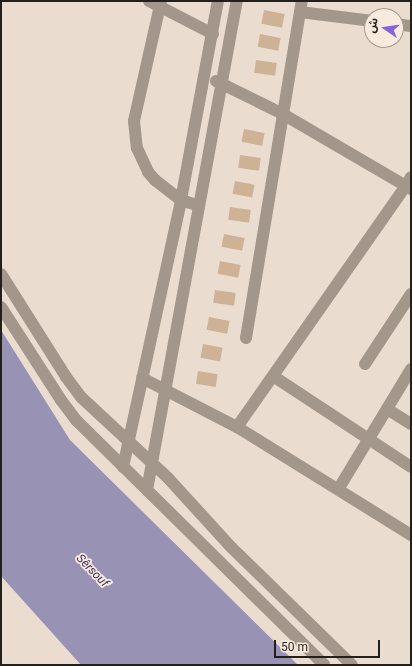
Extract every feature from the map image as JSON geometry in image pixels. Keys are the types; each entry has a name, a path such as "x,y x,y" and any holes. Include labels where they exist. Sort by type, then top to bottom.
{"street":[{"path":"123,467 181,200 206,76 218,1"},
{"path":"147,490 237,1"},
{"path":"199,206 181,200 164,188 148,172 137,148 134,134 137,108 156,3 213,34"},
{"path":"246,338 281,113 301,7 364,19"},
{"path":"206,76 281,113 409,184 237,427"},
{"path":"1,274 74,388 91,408 152,463 231,547 352,665"},
{"path":"365,364 411,294"},
{"path":"22,306 4,311 69,411 123,467 324,665"},
{"path":"339,488 411,369"},
{"path":"273,376 368,441 411,467"},
{"path":"142,378 237,427 339,488 411,534"},
{"path":"387,409 411,424"},
{"path":"219,560 231,547"},
{"path":"285,626 298,611"}],"water":[{"name":"Sêrsouf","path":"1,330 70,440 298,665 81,665 1,576"}],"building":[{"path":"264,10 285,14 282,28 261,24"},
{"path":"260,34 281,38 278,51 258,47"},
{"path":"256,60 277,63 275,76 254,73"},
{"path":"244,129 265,133 262,146 242,142"},
{"path":"240,155 261,158 259,171 238,168"},
{"path":"235,181 255,185 252,198 233,194"},
{"path":"230,207 251,210 249,223 228,220"},
{"path":"224,234 245,238 242,251 222,247"},
{"path":"220,261 241,265 238,278 218,274"},
{"path":"215,290 236,293 234,306 213,303"},
{"path":"209,317 230,321 227,334 207,330"},
{"path":"203,344 223,348 220,362 200,358"},
{"path":"198,371 218,374 216,387 196,384"}]}
